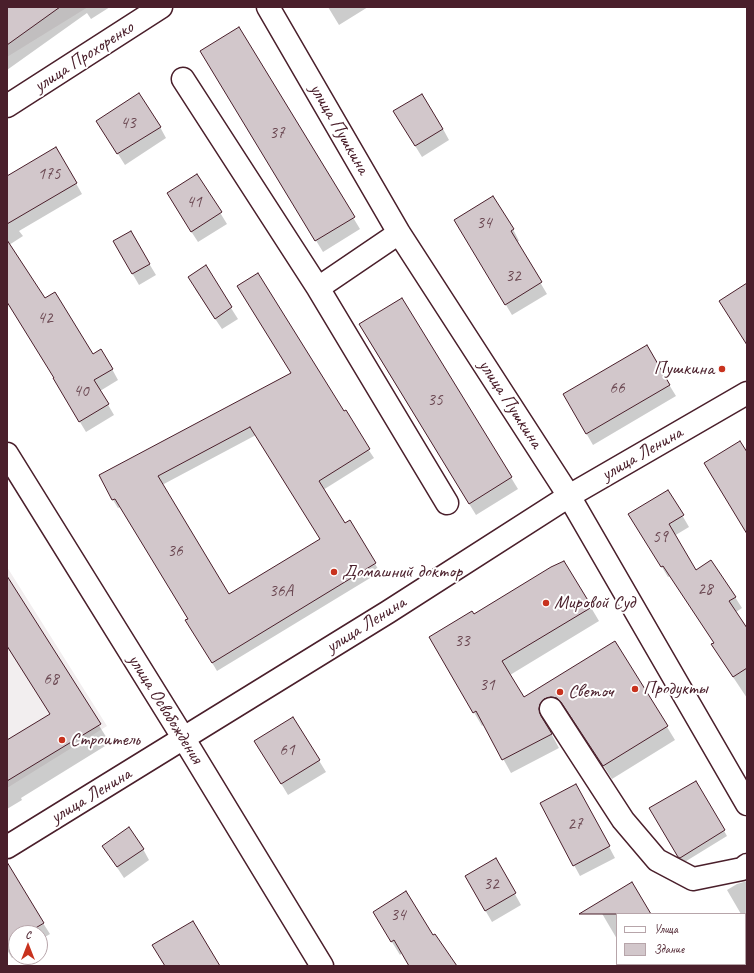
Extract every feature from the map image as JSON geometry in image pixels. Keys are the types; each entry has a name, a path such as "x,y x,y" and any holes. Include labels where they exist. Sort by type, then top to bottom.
{"street":[{"name":"улица Прохоренко","path":"7,106 161,7"},
{"name":"улица Пушкина","path":"268,7 399,233 569,496 747,804"},
{"path":"183,79 318,288 447,503"},
{"path":"318,288 399,233"},
{"name":"улица Ленина","path":"7,847 388,612 569,496 747,393"},
{"name":"улица Освобождения","path":"7,454 184,739 322,966"},
{"path":"551,709 623,820 657,860 693,879 742,869 747,865"}],"shaded area":[{"path":"7,7 88,7 7,57"},
{"path":"7,567 107,726 7,788"}],"building":[{"path":"7,7 60,7 7,45"},
{"path":"239,27 355,217 315,241 200,51"},
{"path":"139,93 161,127 117,154 96,121"},
{"path":"422,94 443,129 415,146 393,111"},
{"path":"56,147 77,183 7,224 7,176"},
{"path":"197,174 222,212 191,232 167,193"},
{"path":"493,196 514,229 511,231 542,282 505,305 454,220"},
{"path":"131,231 150,264 132,274 113,241"},
{"path":"7,240 45,298 55,292 93,354 101,349 113,369 94,380 109,404 79,422 54,378 7,302"},
{"path":"206,265 232,307 215,319 188,277"},
{"path":"258,273 344,411 346,410 370,449 319,481 345,523 350,520 376,563 212,663 185,620 188,619 115,499 112,500 99,475 291,373 237,286","holes":["250,427 320,539 229,594 158,476"]},
{"path":"747,283 747,345 719,301"},
{"path":"402,298 512,477 469,504 359,324"},
{"path":"647,345 670,385 586,434 563,394"},
{"path":"740,441 747,452 747,534 704,463"},
{"path":"668,490 684,515 669,524 696,570 711,560 736,597 729,601 747,628 747,668 733,677 711,644 714,643 663,566 661,567 628,514"},
{"path":"564,561 592,607 502,661 524,697 615,641 668,726 603,766 561,702 557,698 551,697 544,699 540,704 539,709 541,716 552,734 502,760 476,711 473,713 429,637 472,611 474,614 551,567"},
{"path":"7,576 101,724 7,781 7,740 50,714 7,646"},
{"path":"293,717 320,760 281,784 254,741"},
{"path":"696,781 725,830 680,858 649,808"},
{"path":"576,784 610,846 573,866 540,803"},
{"path":"129,827 144,849 117,867 102,846"},
{"path":"496,858 516,893 485,911 465,876"},
{"path":"7,862 44,923 41,925 8,925 7,945"},
{"path":"632,882 650,913 616,914 579,914"},
{"path":"406,891 433,935 435,934 457,966 409,966 394,940 391,942 373,912"},
{"path":"193,921 220,966 165,966 152,945"}],"place":[{"name":"Пушкина","path":"722,369"},
{"name":"Домашний доктор","path":"334,572"},
{"name":"Мировой Суд","path":"546,603"},
{"name":"Продукты","path":"635,689"},
{"name":"Светоч","path":"560,692"},
{"name":"Строитель","path":"62,740"}]}
